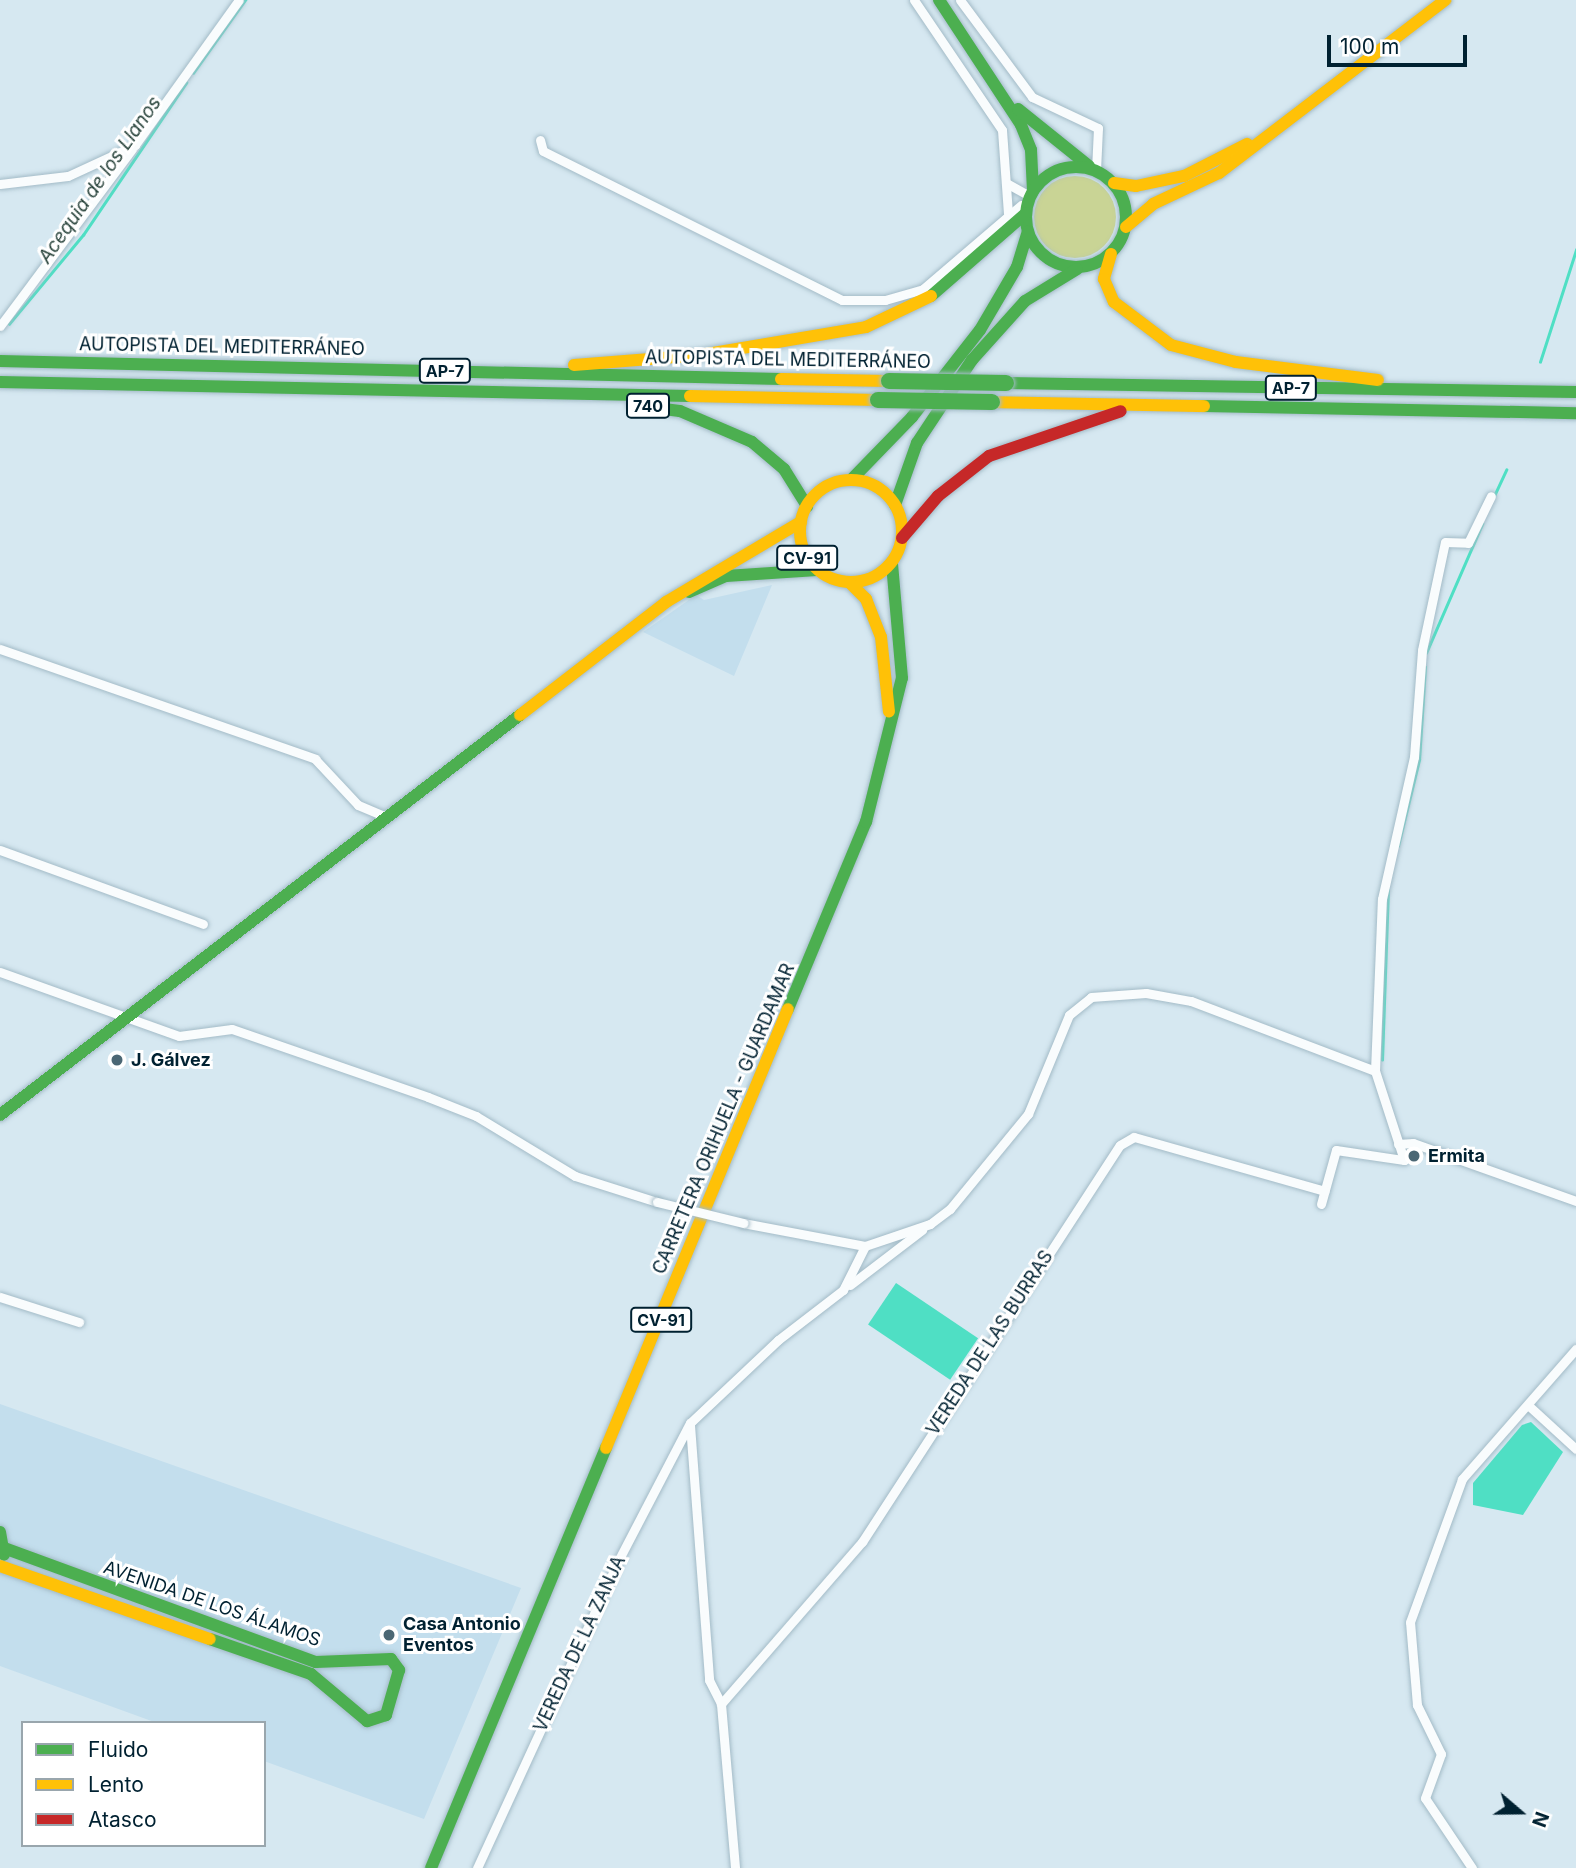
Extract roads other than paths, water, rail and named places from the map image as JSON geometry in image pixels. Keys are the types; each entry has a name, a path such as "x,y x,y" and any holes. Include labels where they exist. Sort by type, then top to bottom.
{"main road":[{"path":"939,0 997,84 1027,120 1114,183 1122,196 1126,227"},
{"path":"1445,0 1219,173 1153,204 1126,227 1111,254 1104,279 1114,302 1150,335 1192,352 1368,379 1576,386"},
{"path":"807,506 826,487 851,480 912,417 980,330 1017,267 1028,231 1031,150 997,84"},
{"path":"1114,183 1136,186 1184,176 1310,104"},
{"path":"516,373 740,350 866,327 940,292 1059,169 1094,169"},
{"path":"1028,231 1043,255 1082,267"},
{"path":"895,505 917,443 972,360 1025,301 1082,267 1111,254"},
{"name":"AUTOPISTA DEL MEDITERRÁNEO","path":"0,361 889,381 1576,392"},
{"name":"AP-7","path":"0,382 1136,406 1576,412"},
{"name":"740","path":"452,392 680,411 752,442 785,469 807,506"},
{"path":"902,538 938,496 989,456 1136,406"},
{"path":"851,480 884,492 895,505 902,538"},
{"name":"CV-91","path":"807,506 801,522 806,556 817,570 850,583 873,578 892,563 902,538"},
{"path":"0,1115 666,602 801,522"},
{"name":"CARRETERA ORIHUELA - GUARDAMAR","path":"431,1868 828,921 883,769 902,678 892,563"},
{"path":"666,602 726,576 817,570"},
{"name":"CARRETERA ORIHUELA - GUARDAMAR","path":"850,583 874,617 885,660 890,718 883,769"},
{"path":"0,1565 2,1540"},
{"name":"AVENIDA DE LOS ÁLAMOS","path":"0,1565 311,1674 334,1687 367,1721 386,1715 399,1670 391,1659 337,1666 316,1662 2,1540"}],"street":[{"path":"0,326 239,0"},
{"path":"914,0 1002,131 1009,189 1008,215"},
{"path":"960,0 1023,88 1098,128 1094,169"},
{"path":"540,140 543,151 842,300 885,300 923,289 968,257 1008,215 1027,202 1009,189"},
{"path":"0,184 68,176 135,145"},
{"path":"1321,1204 1336,1150 1404,1160 1376,1071 1382,899 1415,757 1422,650 1445,542 1468,543 1491,496"},
{"path":"0,649 314,759 358,805 386,817"},
{"path":"0,850 203,924"},
{"path":"0,972 124,1018 179,1035 221,1028 246,1034 476,1116 575,1176 657,1202 743,1223 865,1246 930,1224"},
{"name":"VEREDA DE LA ZANJA","path":"477,1868 617,1563 690,1423 778,1340 950,1209 1028,1114 1069,1015 1091,996 1146,993 1191,1001 1376,1071"},
{"name":"VEREDA DE LAS BURRAS","path":"721,1704 862,1542 1120,1145 1134,1137 1325,1191"},
{"path":"1398,1144 1413,1143 1576,1200"},
{"path":"843,1290 865,1246"},
{"path":"0,1297 79,1322"},
{"path":"1472,1868 1425,1798 1441,1754 1417,1705 1410,1622 1462,1479 1576,1349"},
{"path":"1528,1405 1576,1449"},
{"path":"690,1423 709,1680 721,1704 736,1868"}],"waterway":[{"name":"Acequia de los Llanos","path":"193,73 245,0"},
{"name":"Acequia de los Llanos","path":"9,324 83,235 186,83"},
{"path":"1540,362 1576,250"},
{"path":"1494,496 1506,470"},
{"path":"1426,653 1482,524"},
{"path":"1398,846 1419,760 1425,667"},
{"path":"1382,1060 1388,890"}],"place":[{"name":"J. Gálvez","path":"117,1060"},
{"name":"Ermita","path":"1414,1156"},
{"name":"Casa Antonio Eventos","path":"389,1635"}]}
